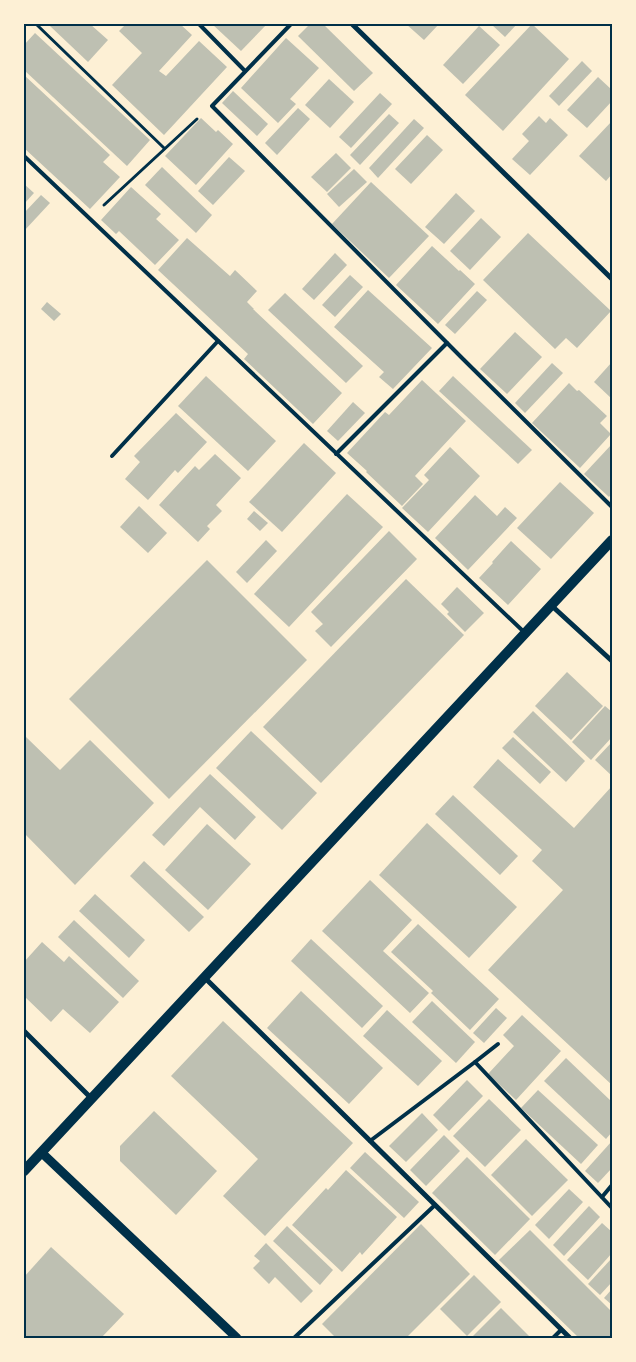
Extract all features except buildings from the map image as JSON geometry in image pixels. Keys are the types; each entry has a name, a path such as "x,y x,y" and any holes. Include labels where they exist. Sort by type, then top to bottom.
{"main road":[{"path":"24,1172 612,540"}],"street":[{"path":"354,25 612,278"},
{"path":"552,606 612,661"},
{"path":"204,977 570,1338"},
{"path":"24,1031 91,1098"},
{"path":"42,1152 237,1338"}],"lane":[{"path":"199,24 245,71"},
{"path":"291,24 212,106 612,507"},
{"path":"24,156 525,633"},
{"path":"112,456 218,341"},
{"path":"336,454 448,342"},
{"path":"370,1141 498,1044"},
{"path":"475,1062 612,1208"},
{"path":"602,1196 612,1185"},
{"path":"294,1338 435,1205"},
{"path":"553,1338 561,1330"}],"path":[{"path":"36,24 164,148"},
{"path":"89,219 164,148 212,106"}]}
